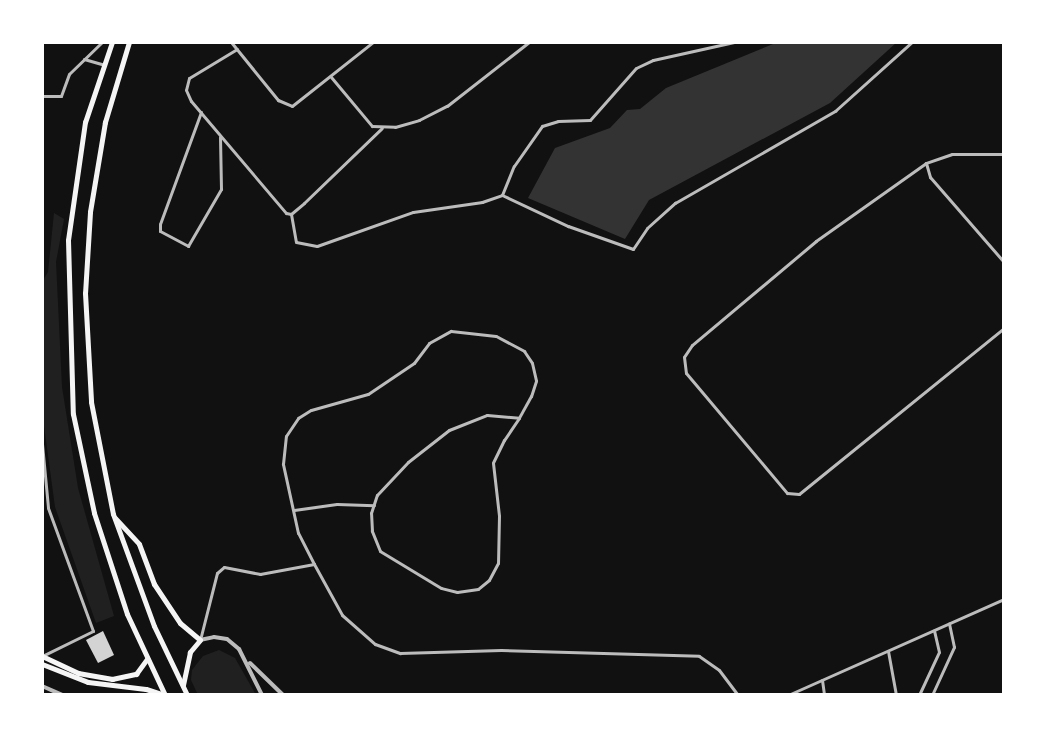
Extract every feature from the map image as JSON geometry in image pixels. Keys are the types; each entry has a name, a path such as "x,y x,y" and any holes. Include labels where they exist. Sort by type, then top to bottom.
{"main road":[{"path":"112,42 102,64 85,122 68,240 73,414 94,513 127,614 164,695"},
{"path":"129,42 98,157 85,293 91,402 113,514 154,626 187,695"},
{"path":"113,514 139,544 154,584 180,623 200,640 190,652 182,687"},
{"path":"42,656 78,673 112,679 136,674 147,659"},
{"path":"42,664 88,682 146,689 164,695"}],"street":[{"path":"42,96 61,96 69,74 102,42"},
{"path":"231,42 278,100 292,106 373,42"},
{"path":"331,77 372,126 382,128 419,120 447,106 529,42"},
{"path":"502,195 514,166 542,126 558,121 590,120 636,68 653,60 734,42"},
{"path":"237,49 189,78 186,90 201,112 291,214 296,242 317,246 413,212 482,202 502,195 568,226 633,249 647,228 675,203 835,111 912,42"},
{"path":"84,59 102,64"},
{"path":"201,112 160,224 160,231 188,246 221,189 220,134"},
{"path":"291,214 382,128"},
{"path":"1004,154 952,154 926,163 816,241 692,345 684,357 686,373 787,493 799,494 1004,328"},
{"path":"926,163 930,177 1004,262"},
{"path":"519,418 487,415 449,430 408,462 377,495 372,531 380,551 441,588 457,592 478,589 489,580 498,563 499,516 493,463 519,418 536,381 532,363 524,351 510,341 488,334 451,331 396,377 375,390 311,410 298,418 283,448 292,510 298,533 342,615 375,644 400,653 672,652 699,656 719,670 738,695"},
{"path":"42,444 48,508 93,631 42,656"},
{"path":"292,510 337,504 374,505"},
{"path":"42,511 48,508"},
{"path":"283,695 227,639 214,637 200,640 217,573 224,567 260,574 314,564"},
{"path":"788,695 1004,599"},
{"path":"932,695 954,647 949,624"},
{"path":"919,695 939,652 934,631"},
{"path":"888,651 896,695"},
{"path":"248,662 262,693"},
{"path":"822,680 824,695"},
{"path":"42,686 62,695"}],"shaded area":[{"path":"778,42 897,42 830,103 649,200 625,239 528,198 555,148 610,128 627,110 640,109 666,88"},
{"path":"54,213 64,219 56,262 62,387 78,488 114,616 96,623 55,507 42,411 42,282 48,272"},
{"path":"219,650 235,658 256,695 198,695 191,680 192,670 203,656"}],"building":[{"path":"103,631 114,655 98,663 86,640"}]}
